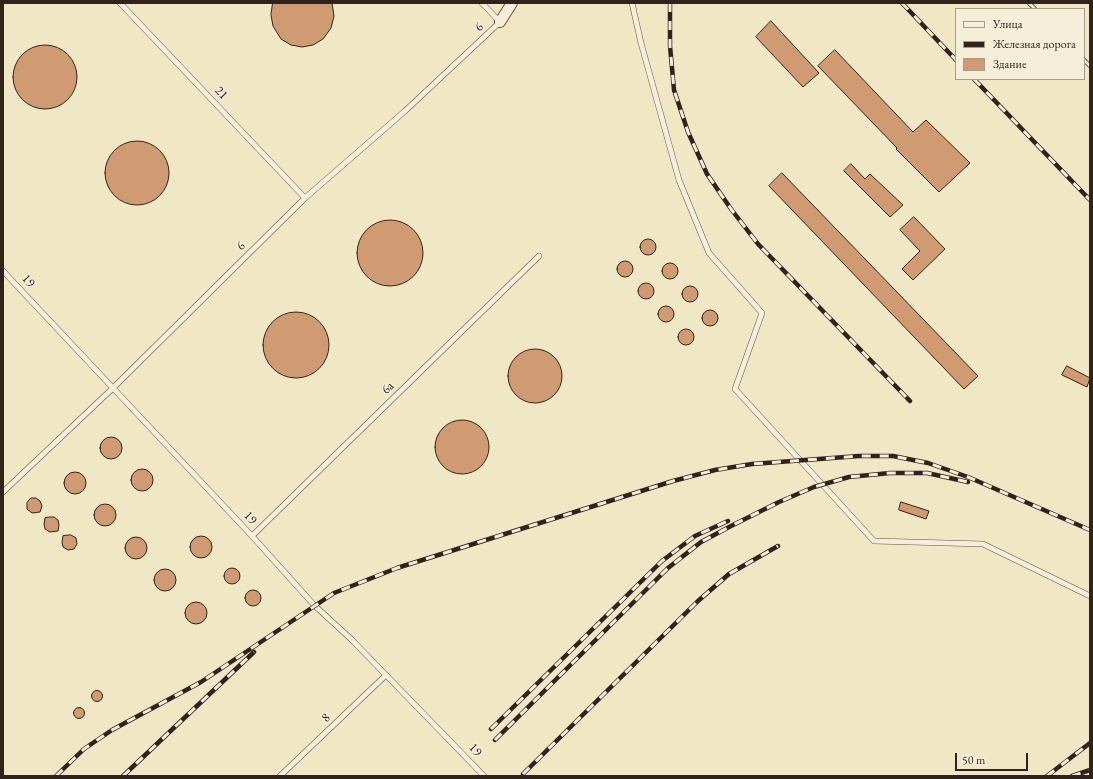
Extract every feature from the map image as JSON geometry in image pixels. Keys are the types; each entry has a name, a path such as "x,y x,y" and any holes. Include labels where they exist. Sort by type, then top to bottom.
{"street":[{"path":"500,22 512,3"}],"lane":[{"name":"21","path":"120,3 305,198"},
{"path":"482,3 500,22"},
{"path":"632,3 641,43 679,180 709,253 762,313 735,389 874,541 983,544 1090,596"},
{"name":"6","path":"3,492 113,388 305,198 405,111 500,22"},
{"name":"6a","path":"252,536 539,256"},
{"name":"19","path":"3,271 252,536 314,605 351,639 484,776"},
{"name":"8","path":"280,776 386,675"}],"building":[{"path":"273,3 332,3 334,16 331,28 323,39 313,45 302,47 291,45 281,39 273,26 271,15"},
{"path":"771,21 819,73 803,87 756,37"},
{"path":"45,45 63,51 71,59 77,77 71,95 63,103 45,109 27,103 19,95 13,77 19,59 27,51"},
{"path":"835,50 913,132 926,120 970,163 939,192 896,149 897,148 818,66"},
{"path":"137,141 155,147 163,155 169,173 163,191 155,199 137,205 119,199 111,191 105,173 111,155 119,147"},
{"path":"851,164 865,179 870,174 903,205 890,217 844,171"},
{"path":"782,173 978,376 964,389 769,186"},
{"path":"914,217 945,249 913,280 902,269 920,251 900,230"},
{"path":"390,220 403,222 418,235 421,240 423,253 421,266 408,281 403,284 390,286 377,284 362,271 359,266 357,253 359,240 372,225 377,222"},
{"path":"645,239 651,239 656,244 654,253 651,255 645,255 640,250 640,244"},
{"path":"622,261 628,261 633,266 631,275 628,277 622,277 617,272 617,266"},
{"path":"667,263 673,263 678,268 676,277 673,279 667,279 662,274 662,268"},
{"path":"643,283 649,283 654,288 652,297 649,299 643,299 638,294 638,288"},
{"path":"687,286 693,286 698,291 696,300 693,302 687,302 682,297 682,291"},
{"path":"663,306 669,306 674,311 672,320 669,322 663,322 658,317 658,311"},
{"path":"707,310 713,310 718,315 716,324 713,326 707,326 702,321 702,315"},
{"path":"296,312 309,314 324,327 327,332 329,345 327,358 314,373 309,376 296,378 283,376 268,363 265,358 263,345 265,332 278,317 283,314"},
{"path":"683,329 689,329 694,334 692,343 689,345 683,345 678,340 678,334"},
{"path":"535,349 545,351 554,357 560,366 562,376 560,386 554,395 545,401 535,403 525,401 516,395 510,386 508,376 510,366 516,357 525,351"},
{"path":"1067,366 1090,378 1087,387 1062,375"},
{"path":"462,420 472,422 481,428 487,437 489,447 487,457 481,466 472,472 462,474 452,472 443,466 437,457 435,447 437,437 443,428 452,422"},
{"path":"111,437 115,438 121,444 121,452 115,458 111,459 107,458 101,452 100,448 101,444 107,438"},
{"path":"142,469 146,470 152,476 152,484 146,490 142,491 138,490 132,484 131,480 132,476 138,470"},
{"path":"75,472 79,473 85,479 85,487 79,493 75,494 71,493 65,487 64,483 65,479 71,473"},
{"path":"31,498 36,498 40,501 42,506 40,512 32,513 27,509 27,503"},
{"path":"901,502 929,511 926,519 899,510"},
{"path":"105,504 109,505 115,511 115,519 109,525 105,526 101,525 95,519 94,515 95,511 101,505"},
{"path":"54,517 58,520 58,531 50,532 45,529 45,518"},
{"path":"71,535 76,538 77,544 74,549 68,550 63,547 63,536"},
{"path":"201,536 205,537 211,543 211,551 205,557 201,558 197,557 191,551 190,547 191,543 197,537"},
{"path":"136,537 140,538 146,544 146,552 140,558 136,559 132,558 126,552 125,548 126,544 132,538"},
{"path":"232,568 239,573 240,576 235,583 232,584 225,579 224,576 229,569"},
{"path":"165,569 169,570 175,576 175,584 169,590 165,591 161,590 155,584 154,580 155,576 161,570"},
{"path":"253,590 260,595 261,598 256,605 253,606 246,601 245,598 250,591"},
{"path":"196,602 200,603 206,609 206,617 200,623 196,624 192,623 186,617 185,613 186,609 192,603"},
{"path":"97,690 101,692 103,696 101,700 97,702 93,700 91,696 93,692"},
{"path":"79,707 83,709 85,713 83,717 79,719 75,717 73,713 75,709"}],"railway":[{"path":"670,3 670,46 674,90 688,132 707,174 731,209 758,244 910,401"},
{"path":"902,3 955,59"},
{"path":"1029,3 1034,8"},
{"path":"1085,61 1090,66"},
{"path":"975,80 1090,200"},
{"path":"56,776 84,749 112,730 201,682 334,593 397,568 673,481 715,470 752,464 859,456 893,456 928,463 968,477 1090,530"},
{"path":"495,740 668,568 701,542 779,502 814,487 849,477 890,473 927,473 968,482"},
{"path":"491,729 662,561 695,536 728,521"},
{"path":"523,774 698,601 729,574 778,546"},
{"path":"123,776 254,652"},
{"path":"1047,776 1090,743"},
{"path":"1072,776 1090,770"}]}
